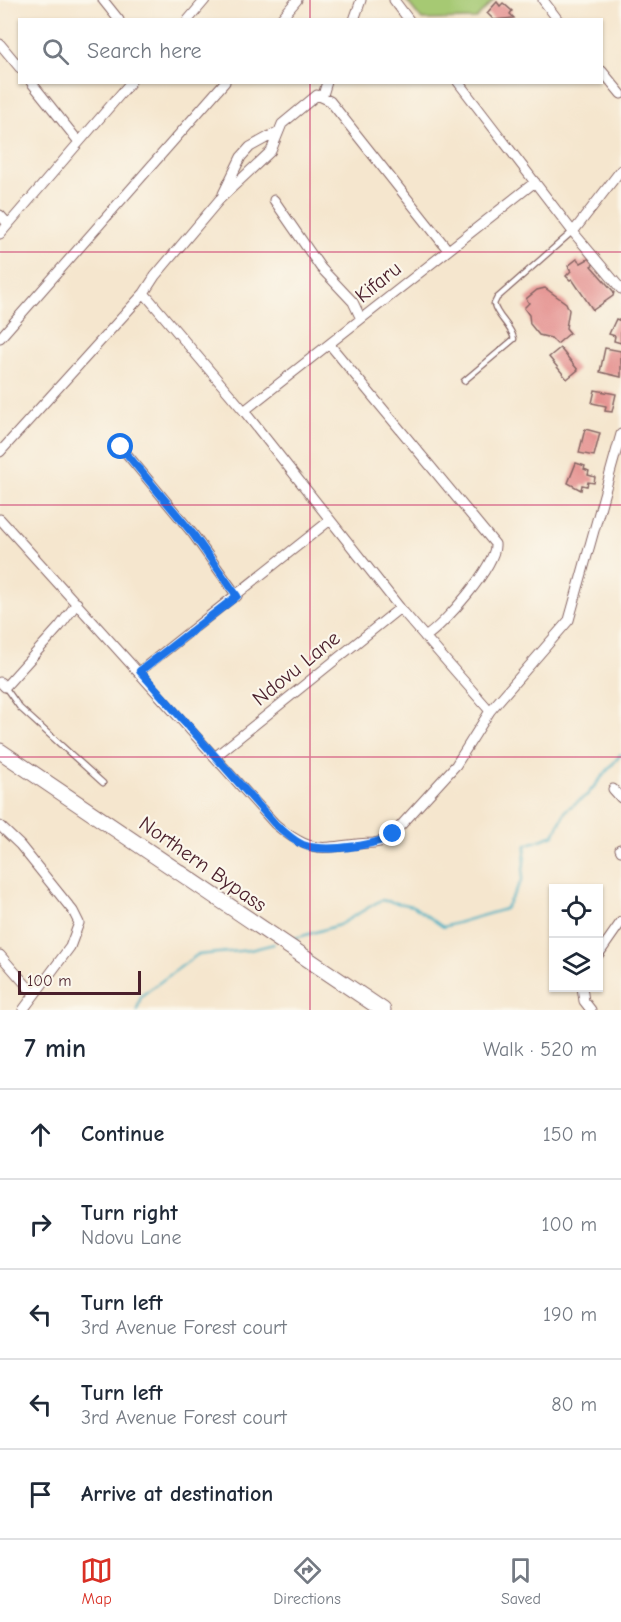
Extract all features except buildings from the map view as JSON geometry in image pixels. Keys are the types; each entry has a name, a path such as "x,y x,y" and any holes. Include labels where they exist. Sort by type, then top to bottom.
{"main road":[{"name":"Northern Bypass","path":"0,751 382,1010"}],"street":[{"path":"103,0 117,18"},
{"path":"190,18 205,0"},
{"path":"282,18 297,0"},
{"path":"355,18 361,0"},
{"path":"394,0 408,18"},
{"path":"543,0 556,18"},
{"path":"0,44 18,66"},
{"path":"603,72 621,94"},
{"path":"33,84 79,142"},
{"path":"0,234 129,84"},
{"path":"0,338 223,84"},
{"path":"323,95 326,84"},
{"path":"460,84 573,232 621,289"},
{"path":"0,452 144,293 155,276 220,199 272,151 279,131 294,113 317,95 323,95"},
{"path":"323,95 448,250"},
{"path":"220,199 241,157 250,147 279,131"},
{"path":"573,232 621,170"},
{"name":"Kifaru","path":"244,411 535,182"},
{"path":"274,200 321,268 353,302 361,319"},
{"path":"0,215 8,224"},
{"path":"144,293 244,411 400,608 490,711"},
{"path":"330,345 495,544 496,550 488,566 446,620 425,638"},
{"path":"0,519 140,671 275,824 298,843 310,847 374,843 384,841 393,834 456,765 490,711 569,620 621,434"},
{"path":"121,447 193,534 237,596"},
{"path":"140,671 329,521"},
{"path":"3,685 60,626 77,603"},
{"name":"Ndovu Lane","path":"216,756 400,608"},
{"path":"613,789 621,798"},
{"path":"0,826 20,845 73,910 79,923 70,947 23,1010"},
{"path":"603,948 621,922"},
{"path":"0,955 34,994"},
{"path":"583,992 584,1001 591,1010"}],"lane":[{"path":"464,381 514,339 512,331 495,310 494,304 497,298 573,232"},
{"path":"3,685 20,708 103,783"}],"green space":[{"path":"406,0 494,0 477,18 420,18"}],"waterway":[{"path":"289,940 339,925 381,900 413,906 443,927 505,909 522,880 526,845 554,835 566,810 587,795 621,754"},
{"path":"137,1010 141,996 197,955 250,950 274,944"}],"route":[{"path":"121,447 179,520 193,534 237,596 140,671 275,824 298,843 310,847 341,847 384,841 393,834"}]}
